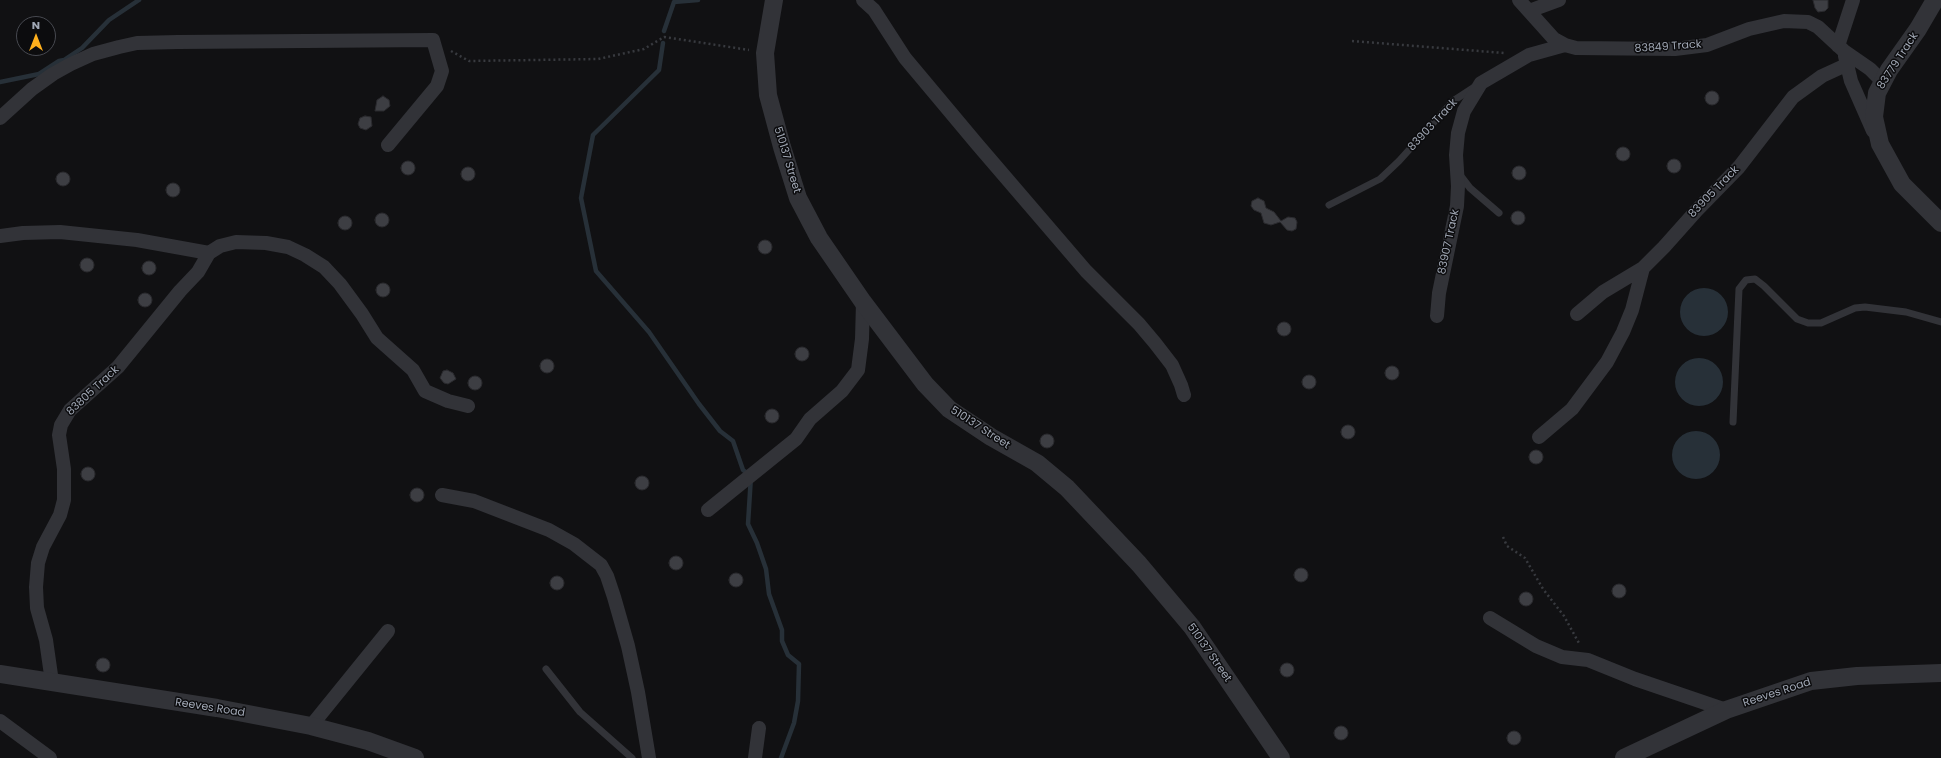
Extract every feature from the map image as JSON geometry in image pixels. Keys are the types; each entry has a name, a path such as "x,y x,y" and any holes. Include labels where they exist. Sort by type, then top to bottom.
{"street":[{"name":"510137 Street","path":"774,0 765,53 768,95 798,198 819,238 925,384 949,409 991,437 1037,463 1067,488 1139,564 1192,627 1281,758"},
{"path":"863,0 874,10 905,58 977,144 1086,271 1139,324 1155,343 1172,365 1182,385 1184,395"},
{"path":"1519,0 1554,39 1565,46"},
{"path":"1529,11 1559,0"},
{"path":"1853,0 1843,54 1860,105 1880,144"},
{"name":"83779 Track","path":"1935,0 1918,29 1889,70 1877,93 1874,117 1880,144 1902,184 1941,223"},
{"name":"83849 Track","path":"1565,46 1576,48 1607,49 1675,49 1707,44 1749,29 1784,21 1797,20 1808,22 1818,27 1843,54 1870,69 1883,82"},
{"path":"0,118 32,88 59,71 93,54 137,43 433,40 442,71 437,86 388,145"},
{"name":"83903 Track","path":"1481,83 1529,55 1565,46"},
{"name":"83905 Track","path":"1577,314 1603,292 1643,268 1739,167 1793,97 1822,76 1843,54"},
{"name":"83907 Track","path":"1437,316 1439,293 1457,206 1457,145 1461,122 1469,102 1481,83"},
{"path":"0,236 23,233 60,232 137,240 209,252 224,244 244,242 266,243 288,247 305,255 324,267 340,284 377,338 413,370 425,391 448,401 468,406"},
{"name":"83805 Track","path":"52,682 46,640 38,608 36,587 38,563 44,547 60,516 64,500 64,469 59,435 61,425 70,410 118,367 203,265 209,252"},
{"path":"1539,437 1572,409 1607,362 1623,332 1632,310 1643,268"},
{"path":"708,510 760,470 796,439 810,419 842,391 858,370 862,339 864,302"},
{"path":"442,496 474,501 549,530 574,544 601,565 607,576 614,597 628,646 638,692 649,758"},
{"path":"1490,618 1536,646 1562,657 1588,660 1635,679 1726,710"},
{"path":"311,726 388,631"},
{"name":"Reeves Road","path":"1624,758 1726,710 1811,681 1857,676 1941,673"},
{"name":"Reeves Road","path":"0,674 311,726 368,741 415,758"},
{"path":"0,721 50,758"},
{"path":"755,758 759,728"}],"lane":[{"name":"83903 Track","path":"1329,205 1380,179 1400,161 1453,101 1481,83"},
{"name":"83907 Track","path":"1457,167 1463,181 1499,212"},
{"path":"1733,422 1739,289 1746,280 1755,279 1797,319 1808,323 1821,323 1855,308 1865,306 1906,312 1941,322"},
{"path":"546,669 580,712 632,758"}],"path":[{"path":"433,40 469,61 598,59 644,49 664,37 733,46 765,53"},
{"path":"1352,41 1529,55"},
{"path":"1503,537 1507,546 1525,558 1543,589 1564,616 1588,660"}],"shaded area":[{"path":"1699,288 1709,288 1721,295 1728,307 1728,317 1721,329 1709,336 1699,336 1691,332 1684,325 1680,317 1680,307 1684,299 1691,292"},
{"path":"1694,358 1704,358 1716,365 1723,377 1723,387 1716,399 1704,406 1694,406 1686,402 1679,395 1675,387 1675,377 1679,369 1686,362"},
{"path":"1691,431 1701,431 1713,438 1720,450 1720,460 1713,472 1701,479 1691,479 1683,475 1676,468 1672,460 1672,450 1676,442 1683,435"}],"building":[{"path":"1813,0 1828,0 1828,8 1825,11 1818,12 1815,8"},
{"path":"1709,91 1715,91 1719,95 1719,101 1715,105 1709,105 1705,101 1705,95"},
{"path":"383,96 389,100 390,106 384,111 375,111 377,100"},
{"path":"365,116 371,117 372,126 366,130 360,128 358,124 360,118"},
{"path":"1620,147 1626,147 1630,151 1630,157 1626,161 1620,161 1616,157 1616,151"},
{"path":"1671,159 1677,159 1681,163 1681,169 1677,173 1671,173 1667,169 1667,163"},
{"path":"405,161 411,161 415,165 415,171 411,175 405,175 401,171 401,165"},
{"path":"1516,166 1522,166 1526,170 1526,176 1522,180 1516,180 1512,176 1512,170"},
{"path":"465,167 471,167 475,171 475,177 471,181 465,181 461,177 461,171"},
{"path":"60,172 66,172 70,176 70,182 66,186 60,186 56,182 56,176"},
{"path":"170,183 176,183 180,187 180,193 176,197 170,197 166,193 166,187"},
{"path":"1258,198 1264,201 1266,208 1274,212 1281,221 1288,217 1295,218 1297,222 1296,229 1292,231 1287,230 1280,222 1271,225 1264,223 1261,213 1254,210 1251,206 1252,201"},
{"path":"1515,211 1521,211 1525,215 1525,221 1521,225 1515,225 1511,221 1511,215"},
{"path":"379,213 385,213 389,217 389,223 385,227 379,227 375,223 375,217"},
{"path":"342,216 348,216 352,220 352,226 348,230 342,230 338,226 338,220"},
{"path":"762,240 768,240 772,244 772,250 768,254 762,254 758,250 758,244"},
{"path":"84,258 90,258 94,262 94,268 90,272 84,272 80,268 80,262"},
{"path":"146,261 152,261 156,265 156,271 152,275 146,275 142,271 142,265"},
{"path":"380,283 386,283 390,287 390,293 386,297 380,297 376,293 376,287"},
{"path":"142,293 148,293 152,297 152,303 148,307 142,307 138,303 138,297"},
{"path":"1281,322 1287,322 1291,326 1291,332 1287,336 1281,336 1277,332 1277,326"},
{"path":"799,347 805,347 809,351 809,357 805,361 799,361 795,357 795,351"},
{"path":"544,359 550,359 554,363 554,369 550,373 544,373 540,369 540,363"},
{"path":"1389,366 1395,366 1399,370 1399,376 1395,380 1389,380 1385,376 1385,370"},
{"path":"447,370 453,373 456,379 448,384 444,383 440,378 443,371"},
{"path":"1306,375 1312,375 1316,379 1316,385 1312,389 1306,389 1302,385 1302,379"},
{"path":"472,376 478,376 482,380 482,386 478,390 472,390 468,386 468,380"},
{"path":"769,409 775,409 779,413 779,419 775,423 769,423 765,419 765,413"},
{"path":"1345,425 1351,425 1355,429 1355,435 1351,439 1345,439 1341,435 1341,429"},
{"path":"1044,434 1050,434 1054,438 1054,444 1050,448 1044,448 1040,444 1040,438"},
{"path":"1533,450 1539,450 1543,454 1543,460 1539,464 1533,464 1529,460 1529,454"},
{"path":"85,467 91,467 95,471 95,477 91,481 85,481 81,477 81,471"},
{"path":"639,476 645,476 649,480 649,486 645,490 639,490 635,486 635,480"},
{"path":"414,488 420,488 424,492 424,498 420,502 414,502 410,498 410,492"},
{"path":"673,556 679,556 683,560 683,566 679,570 673,570 669,566 669,560"},
{"path":"1298,568 1304,568 1308,572 1308,578 1304,582 1298,582 1294,578 1294,572"},
{"path":"733,573 739,573 743,577 743,583 739,587 733,587 729,583 729,577"},
{"path":"554,576 560,576 564,580 564,586 560,590 554,590 550,586 550,580"},
{"path":"1616,584 1622,584 1626,588 1626,594 1622,598 1616,598 1612,594 1612,588"},
{"path":"1523,592 1529,592 1533,596 1533,602 1529,606 1523,606 1519,602 1519,596"},
{"path":"100,658 106,658 110,662 110,668 106,672 100,672 96,668 96,662"},
{"path":"1284,663 1290,663 1294,667 1294,673 1290,677 1284,677 1280,673 1280,667"},
{"path":"1338,726 1344,726 1348,730 1348,736 1344,740 1338,740 1334,736 1334,730"},
{"path":"1511,731 1517,731 1521,735 1521,741 1517,745 1511,745 1507,741 1507,735"}],"waterway":[{"path":"0,82 39,74 59,61 64,60 82,48 109,20 139,0"},
{"path":"664,31 674,2 698,0"},
{"path":"663,43 659,70 593,135 581,198 596,271 649,332 699,404 720,431 733,441 743,470 751,476 748,524 757,543 766,569 769,594 782,630 782,641 788,655 799,664 798,701 794,723 781,758"}]}
